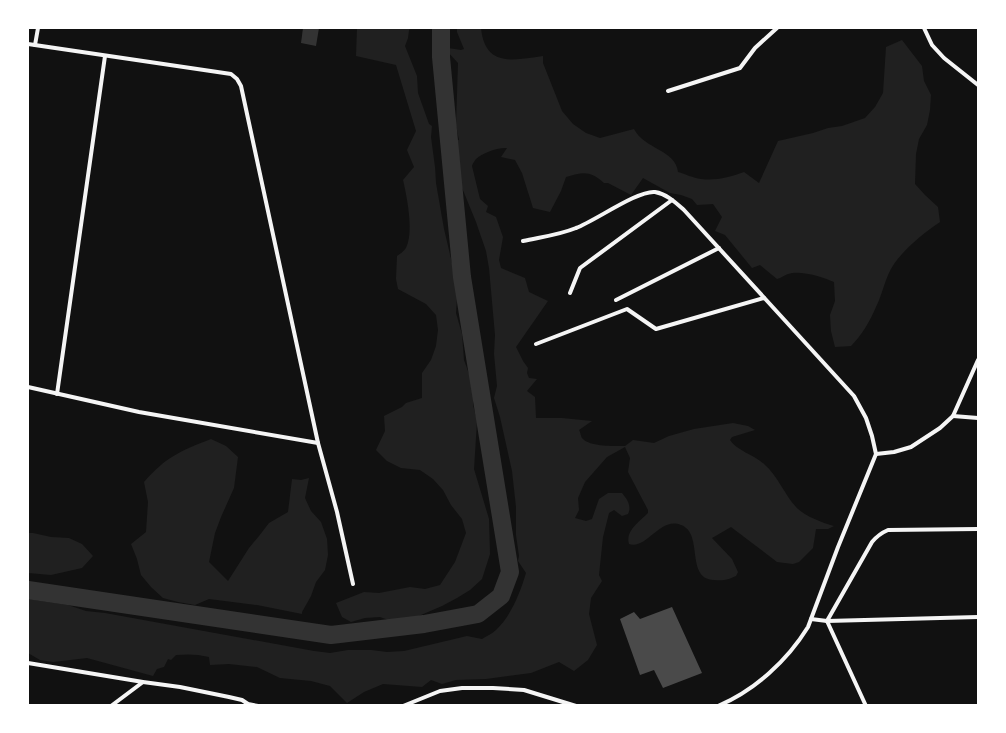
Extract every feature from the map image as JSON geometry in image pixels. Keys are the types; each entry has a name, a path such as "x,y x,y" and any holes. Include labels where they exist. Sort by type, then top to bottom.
{"street":[{"path":"35,45 38,28"},
{"path":"668,91 740,68 755,48 777,28"},
{"path":"924,28 932,45 944,58 978,85"},
{"path":"28,44 231,74 237,79 241,86 318,442 337,512 353,584"},
{"path":"57,394 105,56"},
{"path":"523,240 554,235 576,228 633,198 650,192 663,194 684,210 854,396 866,418 876,454 808,627 802,638 783,660 757,683 718,706"},
{"path":"570,293 580,268 672,200"},
{"path":"616,300 719,248"},
{"path":"536,344 628,309 656,329 764,298"},
{"path":"876,454 894,452 911,447 940,428 953,416 978,360"},
{"path":"28,387 139,412 318,442"},
{"path":"953,416 978,418"},
{"path":"827,621 876,537 888,530 978,529"},
{"path":"811,619 827,621 978,617"},
{"path":"827,621 866,706"},
{"path":"28,663 180,687 242,700 248,704 258,706"},
{"path":"111,706 143,682"},
{"path":"403,706 440,691 462,688 524,690 576,706"}],"shaded area":[{"path":"303,28 319,28 316,46 301,43"},
{"path":"357,28 411,28 405,46 417,76 418,93 429,124 432,126 431,137 436,183 452,263 457,298 456,313 462,334 464,360 473,385 473,405 477,421 474,469 489,519 490,554 482,579 457,598 400,624 380,617 365,618 351,622 342,617 336,603 364,592 379,593 410,587 425,589 440,585 455,562 466,533 462,519 451,505 443,490 433,479 420,470 401,468 387,461 376,450 385,431 384,416 406,403 422,398 422,373 431,360 436,346 438,330 436,315 426,304 398,289 396,279 397,256 406,248 408,241 410,224 403,180 414,167 407,150 416,131 396,65 356,56"},
{"path":"457,28 481,28 488,50 503,59 543,56 543,63 562,111 573,124 586,133 600,138 634,129 645,141 672,159 678,172 695,178 707,179 723,178 744,172 759,183 778,141 842,126 865,118 875,107 883,93 886,47 902,40 922,66 924,81 931,95 927,125 919,139 916,154 915,184 938,207 940,222 915,241 894,264 888,274 871,317 862,333 851,346 835,347 830,315 835,301 834,282 805,273 788,274 777,279 760,265 752,268 725,235 715,231 722,217 713,204 697,205 692,199 670,193 643,178 631,195 608,183 604,183 595,176 582,173 566,177 550,212 533,208 522,173 515,160 501,157 507,148 495,149 482,155 476,159 472,166 480,199 488,206 486,212 496,217 503,237 499,260 501,268 525,278 529,292 548,301 516,347 528,368 529,378 537,379 527,391 535,397 536,418 592,421 579,430 582,438 590,443 609,446 625,446 633,440 654,443 669,436 694,429 733,423 748,426 755,430 732,437 730,440 733,444 769,469 799,510 814,519 834,526 828,529 816,529 813,548 799,562 793,564 777,562 731,527 712,538 732,559 738,572 736,576 723,580 705,578 697,564 692,537 688,530 681,525 673,523 667,525 636,545 629,544 628,539 631,531 648,513 648,510 628,472 630,458 625,447 607,457 585,482 578,498 579,510 575,518 586,521 592,519 599,499 608,493 622,493 627,500 629,508 628,514 622,516 614,510 609,513 603,537 599,575 602,581 591,598 589,614 597,645 588,660 574,671 559,662 531,673 486,679 456,680 442,684 431,680 422,687 383,684 364,692 347,703 330,686 311,681 280,678 257,667 229,664 210,665 209,657 200,655 176,655 171,660 168,659 164,667 157,669 153,676 87,658 53,662 40,660 28,653 28,599 68,605 86,611 330,653 348,650 404,651 467,636 482,639 494,631 511,611 526,573 518,561 516,507 512,471 494,398 497,386 489,268 486,251 458,178 458,162 453,139 459,140 456,125 458,63 446,50 448,48 464,49"},
{"path":"211,439 226,446 238,457 234,488 215,533 209,562 228,581 249,548 269,523 288,512 292,479 301,480 309,478 305,498 311,511 321,522 327,539 328,555 325,570 316,582 302,614 257,605 209,599 195,605 178,602 163,598 141,575 131,544 146,532 148,502 144,482 159,466 174,456"},
{"path":"28,533 69,538 82,544 93,556 82,568 51,575 28,573"}],"building":[{"path":"672,607 702,673 663,688 654,670 640,675 620,619 634,612 640,619"}],"waterway":[{"path":"28,590 331,635 424,624 478,614 501,596 510,572 462,277 441,57 441,28"}]}
